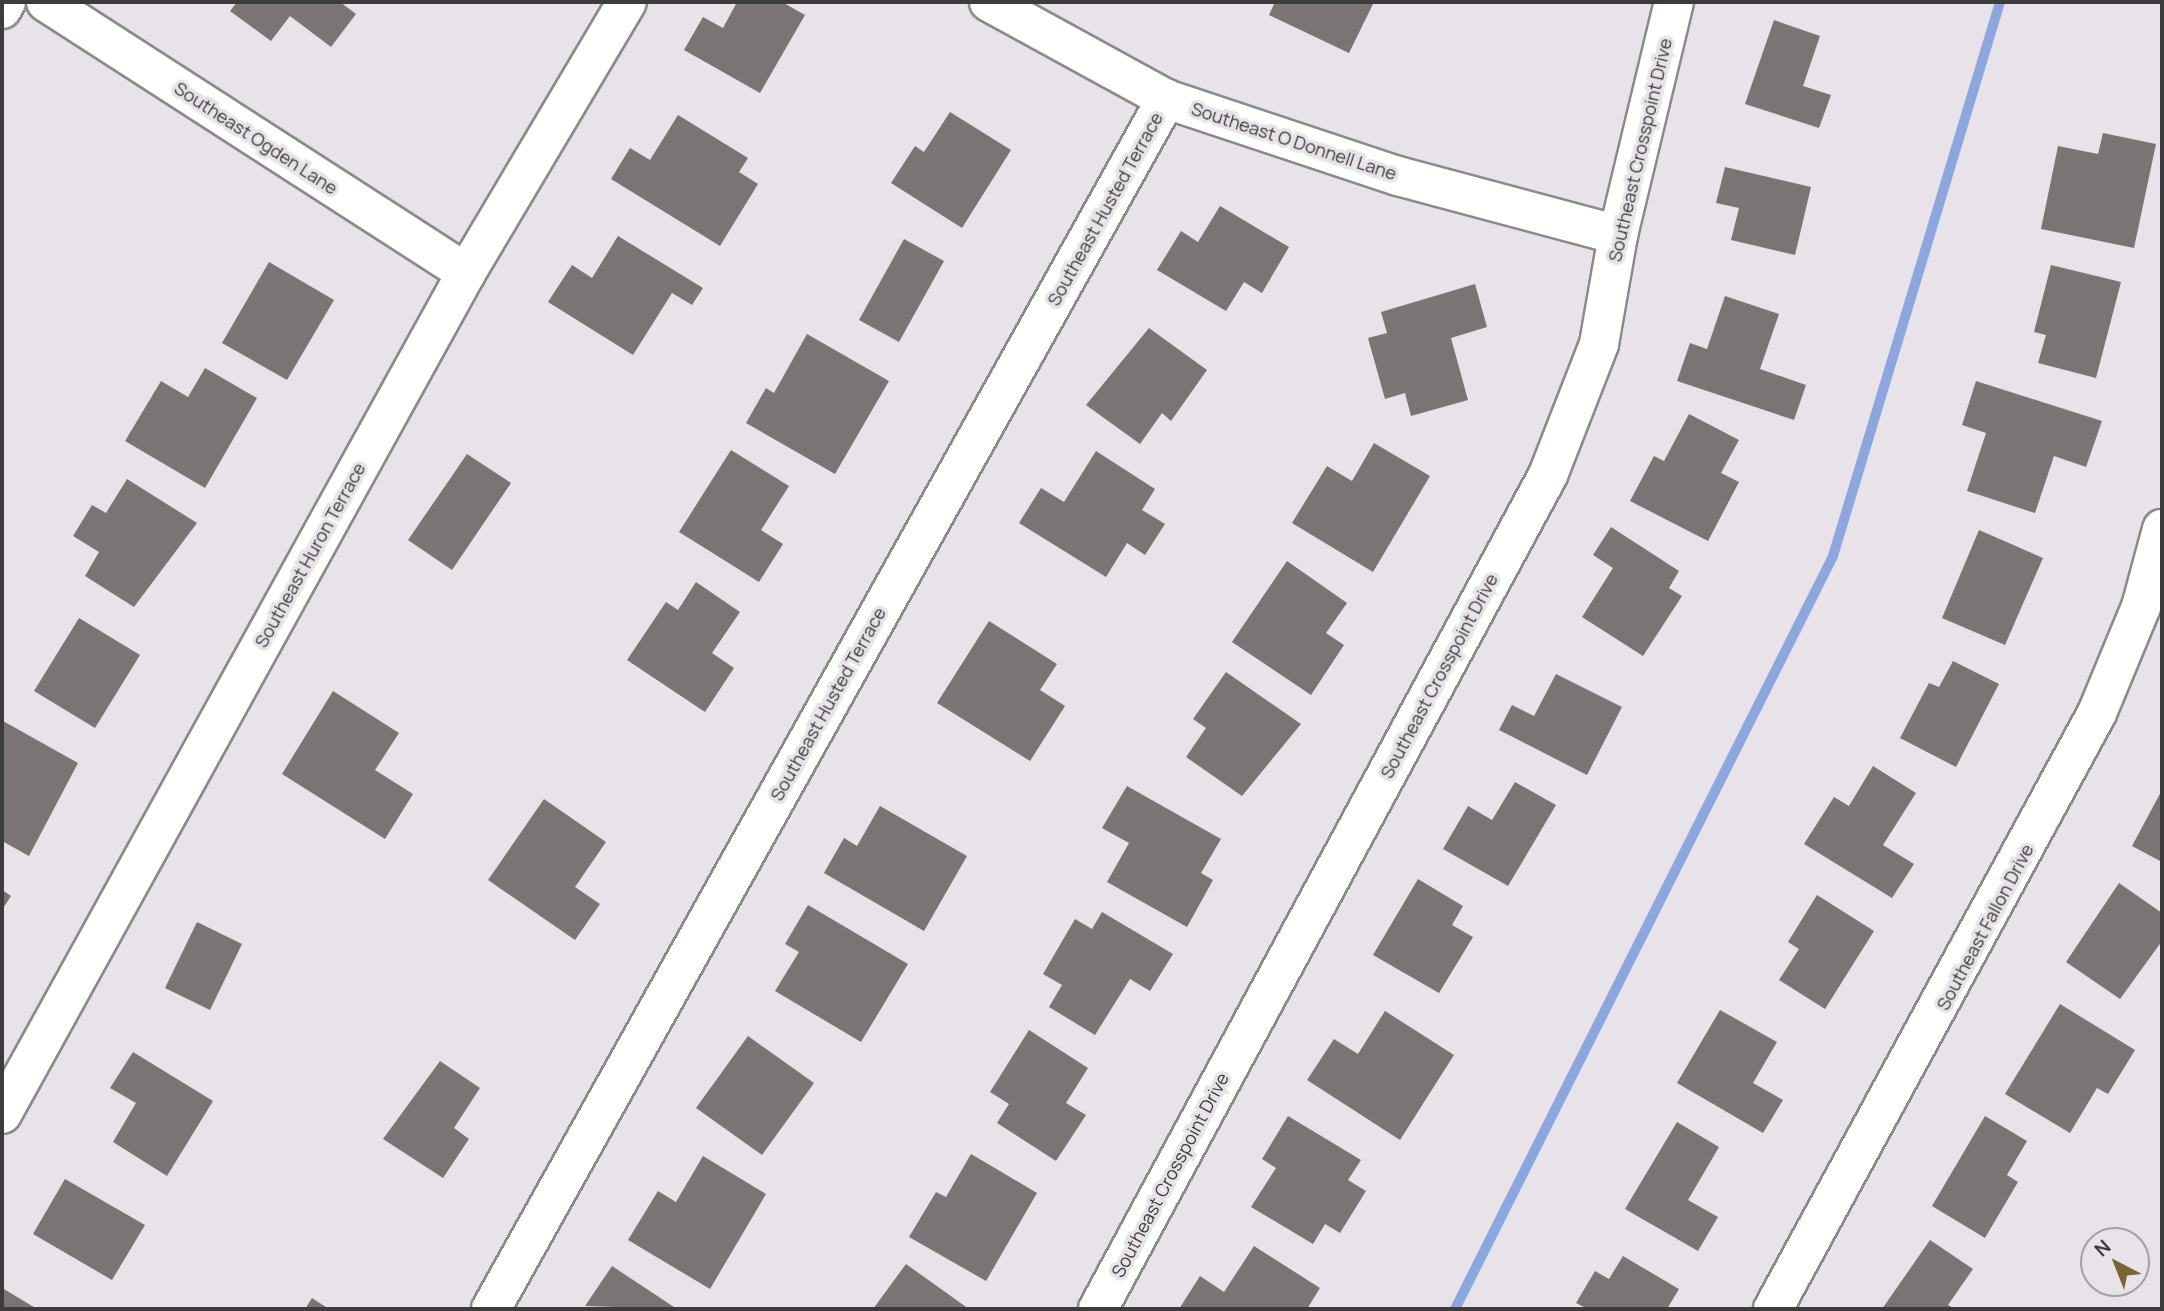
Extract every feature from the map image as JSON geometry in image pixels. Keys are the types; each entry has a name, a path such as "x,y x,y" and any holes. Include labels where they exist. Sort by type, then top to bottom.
{"street":[{"path":"2,9 6,2"},
{"name":"Southeast Ogden Lane","path":"46,2 466,273"},
{"name":"Southeast Huron Terrace","path":"2,1114 466,273 626,2"},
{"name":"Southeast O Donnell Lane","path":"989,2 1166,99 1398,176 1618,235"},
{"name":"Southeast Crosspoint Drive","path":"1098,1309 1548,475 1599,344 1618,235 1674,2"},
{"name":"Southeast Husted Terrace","path":"491,1309 1166,99"},
{"name":"Southeast Fallon Drive","path":"1773,1309 2097,713 2141,607 2162,529"}],"building":[{"path":"237,2 340,2 356,14 331,47 290,16 271,41 230,11"},
{"path":"737,2 782,2 805,15 760,93 684,50 703,17 723,28"},
{"path":"1275,2 1374,2 1349,53 1269,15"},
{"path":"1774,20 1820,36 1803,86 1831,95 1819,128 1745,104"},
{"path":"950,112 1011,150 962,228 891,183 915,146 924,152"},
{"path":"678,115 748,158 739,172 758,184 720,246 611,179 630,148 650,160"},
{"path":"2103,133 2156,144 2134,248 2041,229 2058,146 2098,154"},
{"path":"1725,167 1811,187 1795,255 1731,240 1739,208 1716,203"},
{"path":"1220,206 1289,247 1262,293 1244,282 1226,311 1157,270 1181,231 1198,242"},
{"path":"618,236 703,288 692,305 672,293 633,355 548,302 572,265 592,278"},
{"path":"904,239 944,261 899,342 859,320"},
{"path":"269,262 334,300 287,380 222,343"},
{"path":"2051,265 2121,282 2096,378 2038,363 2046,335 2034,332"},
{"path":"1475,284 1487,327 1451,338 1468,400 1411,416 1405,393 1385,399 1368,338 1387,333 1381,312"},
{"path":"1725,296 1779,314 1760,369 1806,385 1794,420 1677,381 1690,343 1707,349"},
{"path":"1149,328 1207,370 1171,421 1162,413 1140,444 1086,405"},
{"path":"807,334 889,381 835,474 746,423 766,388 774,393"},
{"path":"205,368 257,398 205,488 125,441 161,381 188,397"},
{"path":"1976,381 2102,421 2086,467 2054,456 2035,513 1967,491 1986,433 1962,425"},
{"path":"1689,414 1739,440 1721,473 1739,482 1708,541 1630,501 1654,456 1664,461"},
{"path":"1374,443 1430,476 1373,572 1292,523 1327,466 1352,481"},
{"path":"731,450 789,486 761,530 783,544 759,582 679,532"},
{"path":"1096,451 1155,489 1142,510 1165,524 1145,555 1127,543 1106,577 1019,523 1041,488 1064,502"},
{"path":"467,454 511,483 452,570 408,540"},
{"path":"127,479 197,523 134,607 85,576 99,552 73,536 92,505 106,513"},
{"path":"1611,527 1679,571 1669,588 1682,596 1643,656 1582,617 1613,568 1593,555"},
{"path":"1979,530 2043,558 2005,645 1942,618"},
{"path":"1287,561 1347,603 1326,633 1344,645 1311,695 1232,642"},
{"path":"696,582 740,612 712,653 734,668 705,712 627,660 666,602 678,610"},
{"path":"79,618 140,655 95,728 34,691"},
{"path":"989,621 1057,664 1040,690 1065,706 1030,761 937,703"},
{"path":"1953,661 1999,684 1956,767 1900,738 1929,683 1939,687"},
{"path":"1226,672 1301,724 1242,796 1186,757 1206,728 1193,719"},
{"path":"1556,674 1622,707 1587,775 1499,730 1512,705 1534,716"},
{"path":"333,691 399,733 375,770 413,794 385,839 282,774"},
{"path":"3,721 78,763 29,856 2,841"},
{"path":"1873,766 1916,793 1883,845 1914,864 1892,898 1804,844 1834,797 1849,806"},
{"path":"1515,782 1556,805 1508,886 1443,849 1468,806 1492,820"},
{"path":"1127,786 1221,839 1201,873 1213,880 1187,927 1107,882 1129,843 1102,828"},
{"path":"2162,790 2162,862 2132,846"},
{"path":"544,799 606,842 575,887 600,904 575,940 488,880"},
{"path":"880,806 967,856 924,931 824,873 844,838 857,846"},
{"path":"1418,879 1463,906 1452,925 1473,937 1439,993 1373,955"},
{"path":"2119,883 2162,913 2162,941 2120,999 2066,962"},
{"path":"2,890 11,896 2,910"},
{"path":"1817,895 1874,931 1825,1009 1779,980 1799,949 1788,942"},
{"path":"808,905 908,964 861,1042 775,991 799,952 785,944"},
{"path":"1102,912 1173,954 1150,991 1130,979 1095,1035 1049,1007 1062,985 1043,974 1075,919 1092,929"},
{"path":"197,922 242,944 210,1010 165,988"},
{"path":"2060,1004 2135,1050 2108,1094 2097,1088 2070,1133 2005,1094"},
{"path":"1720,1010 1777,1042 1753,1083 1783,1100 1763,1133 1677,1083"},
{"path":"1385,1011 1454,1055 1400,1140 1307,1080 1334,1039 1358,1054"},
{"path":"1029,1030 1088,1068 1066,1103 1086,1115 1056,1161 997,1123 1009,1104 990,1092"},
{"path":"748,1036 814,1083 762,1155 696,1108"},
{"path":"133,1052 213,1101 167,1176 113,1142 136,1103 110,1088"},
{"path":"440,1061 480,1088 454,1128 469,1139 443,1178 383,1139"},
{"path":"1288,1116 1361,1160 1348,1180 1366,1191 1340,1233 1325,1224 1313,1244 1251,1207 1276,1168 1262,1159"},
{"path":"1985,1116 2027,1141 2007,1175 2018,1182 1985,1238 1932,1206"},
{"path":"1677,1122 1719,1147 1688,1200 1718,1217 1698,1251 1625,1209"},
{"path":"971,1154 1037,1193 986,1281 909,1237 936,1192 946,1197"},
{"path":"703,1156 766,1194 710,1289 628,1240 658,1191 676,1202"},
{"path":"65,1179 145,1225 112,1280 33,1234"},
{"path":"1930,1240 1973,1269 1948,1305 1955,1309 1882,1309"},
{"path":"1254,1246 1320,1288 1307,1309 1179,1309 1200,1276 1224,1292"},
{"path":"1623,1256 1679,1289 1667,1309 1588,1309 1576,1303 1595,1271 1609,1279"},
{"path":"906,1264 969,1309 873,1309"},
{"path":"612,1266 677,1309 585,1306"},
{"path":"4,1289 37,1309 2,1309"},
{"path":"312,1298 329,1309 305,1309"}],"waterway":[{"path":"1455,1309 1833,556 2000,2"}]}
